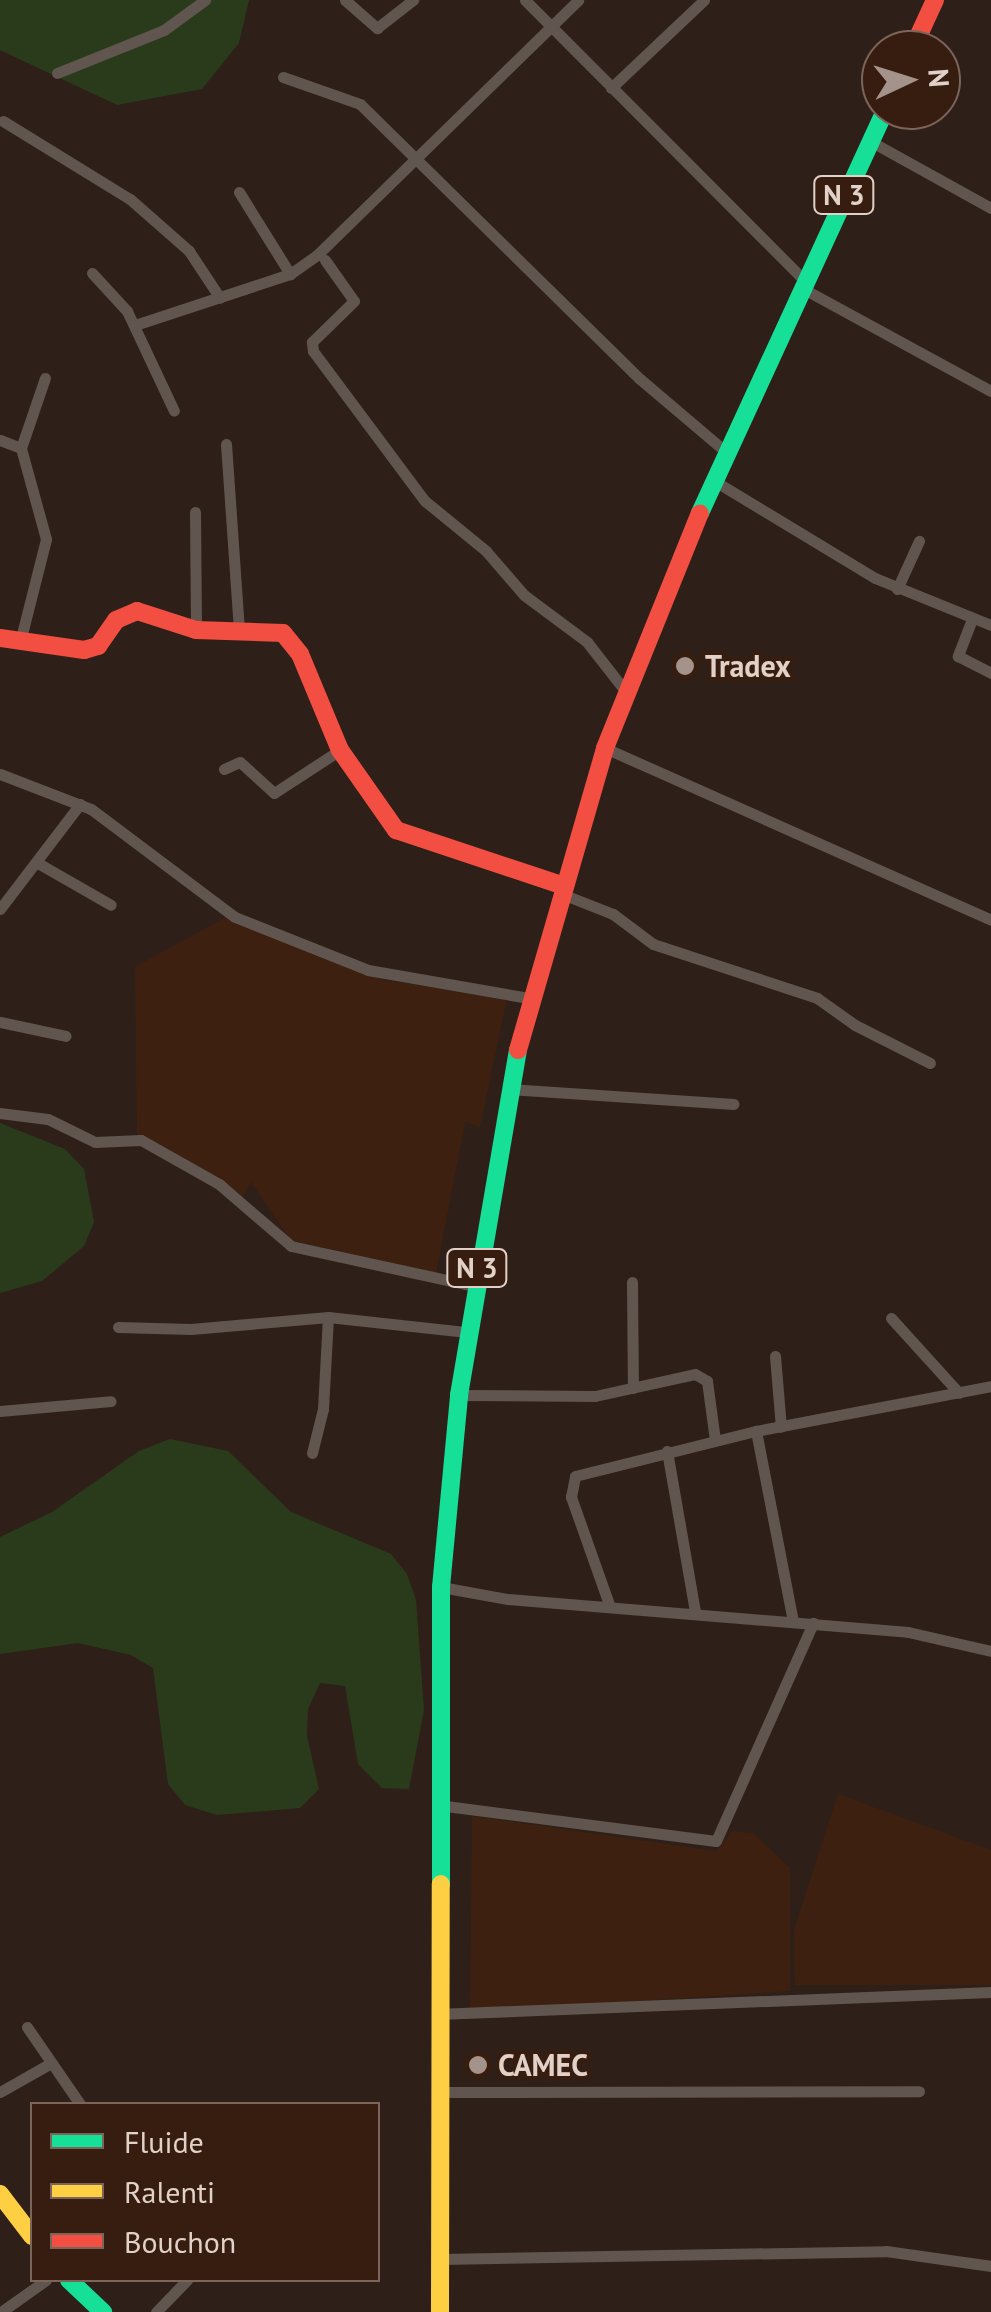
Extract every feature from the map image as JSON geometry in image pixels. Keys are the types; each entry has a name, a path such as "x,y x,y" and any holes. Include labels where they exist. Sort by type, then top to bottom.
{"main road":[{"path":"921,30 935,0"},
{"name":"N 3","path":"440,2312 440,1587 467,1332 509,1089 529,998 606,748 713,480 875,130"},
{"path":"0,638 91,648 116,620 137,611 196,630 290,638 340,750 405,836 563,890"},
{"path":"4,2207 30,2234"},
{"path":"70,2282 103,2312"}],"street":[{"path":"57,72 164,30 205,0"},
{"path":"346,0 377,28 413,0"},
{"path":"525,0 802,283 991,391"},
{"path":"136,325 290,274 317,255 415,152 578,0"},
{"path":"612,88 704,0"},
{"path":"283,77 360,104 415,152 640,379 726,452"},
{"path":"3,121 130,199 189,251 220,298"},
{"path":"870,141 991,208"},
{"path":"239,192 290,274"},
{"path":"325,260 354,300 312,342 313,351 425,501 486,551 524,595 587,642 627,693"},
{"path":"92,273 136,325 174,410"},
{"path":"21,638 46,539 21,448 44,378"},
{"path":"0,440 21,448"},
{"path":"226,444 239,631"},
{"path":"713,480 897,589 991,624"},
{"path":"195,512 196,630"},
{"path":"897,589 919,541"},
{"path":"972,619 958,656 991,673"},
{"path":"606,748 991,920"},
{"path":"224,768 240,762 274,793 340,750"},
{"path":"0,774 80,804 235,917 368,970 529,998"},
{"path":"0,909 80,804"},
{"path":"36,862 111,905"},
{"path":"563,890 613,914 653,944 817,998 855,1025 930,1062"},
{"path":"0,1022 66,1036"},
{"path":"509,1089 733,1104"},
{"path":"0,1113 48,1119 95,1142 141,1140 219,1184 291,1246 474,1286"},
{"path":"632,1282 633,1388"},
{"path":"118,1326 192,1330 328,1317 467,1332"},
{"path":"312,1452 322,1410 328,1317"},
{"path":"891,1318 959,1393"},
{"path":"775,1356 781,1427"},
{"path":"459,1394 596,1396 702,1376 714,1440"},
{"path":"610,1607 571,1481 714,1440 991,1386"},
{"path":"0,1410 111,1401"},
{"path":"756,1431 793,1621"},
{"path":"667,1451 694,1612"},
{"path":"440,1587 610,1607 929,1635 991,1650"},
{"path":"438,1805 716,1842 812,1623"},
{"path":"437,2014 991,1992"},
{"path":"27,2027 79,2102"},
{"path":"0,2092 51,2063"},
{"path":"438,2092 919,2091"},
{"path":"440,2259 886,2251 991,2266"},
{"path":"1,2312 43,2282"},
{"path":"156,2312 185,2282"}],"shaded area":[{"path":"226,917 383,980 507,998 480,1127 465,1122 436,1273 291,1240 251,1182 243,1196 137,1135 135,967"},
{"path":"838,1794 991,1850 991,1985 795,1985 794,1930"},
{"path":"472,1816 717,1851 732,1831 754,1834 790,1868 790,1991 470,2012"}],"green space":[{"path":"0,0 249,0 239,43 202,89 117,105 0,50"},
{"path":"0,1123 65,1149 84,1169 94,1222 84,1246 42,1281 0,1293"},
{"path":"170,1439 228,1451 291,1512 391,1554 407,1574 416,1600 424,1710 409,1789 382,1788 358,1764 345,1686 320,1683 308,1709 307,1736 319,1789 300,1808 217,1815 185,1805 168,1784 153,1668 131,1655 78,1643 0,1654 0,1537 52,1512 139,1451"}],"traffic: fast":[{"path":"700,513 876,130"},
{"path":"441,1884 441,1587 459,1395 518,1050"},
{"path":"71,2282 103,2312"}],"traffic: slow":[{"path":"440,2312 441,1884"},
{"path":"0,2194 30,2233"}],"traffic: jam":[{"path":"921,30 935,0"},
{"path":"518,1050 605,748 700,513"},
{"path":"0,638 84,650 98,646 116,620 137,611 196,630 283,633 300,654 340,750 396,830 564,886"}],"place":[{"name":"Tradex","path":"685,666"},
{"name":"CAMEC","path":"478,2065"}]}
